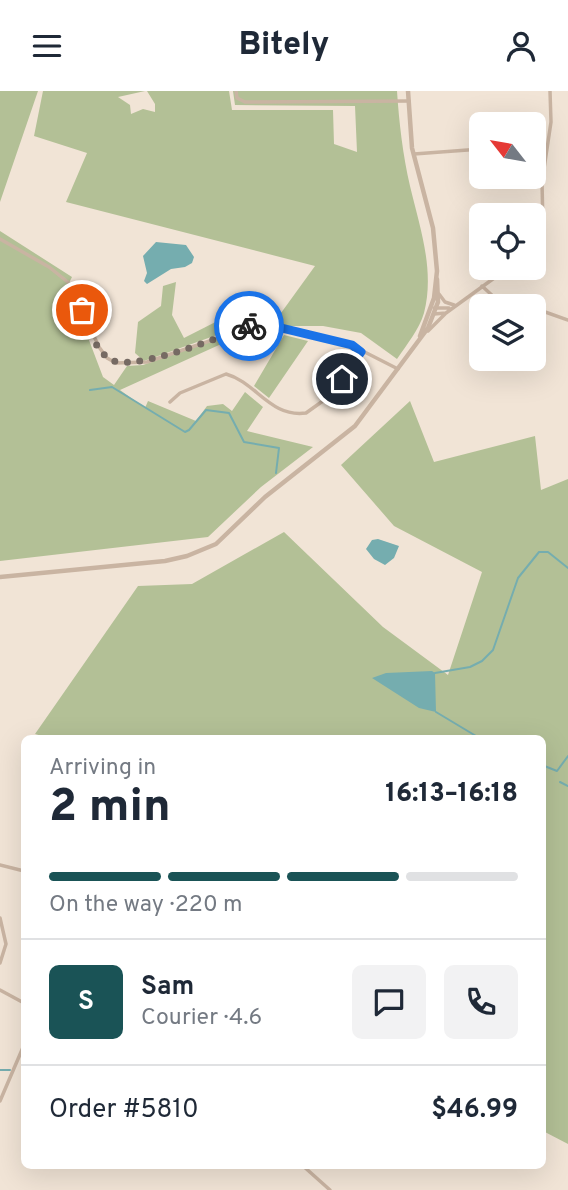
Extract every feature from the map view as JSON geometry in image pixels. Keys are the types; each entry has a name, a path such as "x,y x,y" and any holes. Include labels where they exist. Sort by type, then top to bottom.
{"street":[{"path":"236,91 239,100 245,102 409,101"},
{"path":"408,91 413,153 433,228 439,294 424,334"},
{"path":"543,203 541,182 551,122 550,91"},
{"path":"413,153 469,150"},
{"path":"0,239 49,267 69,283 99,347 107,358 116,363 147,362 260,324 345,342 398,369"},
{"path":"0,577 165,561 187,557 216,544 265,497 355,426 418,340 433,311 437,279"},
{"path":"418,340 454,305 491,280"},
{"path":"482,286 491,294"},
{"path":"439,294 445,302 454,305"},
{"path":"433,311 448,310"},
{"path":"546,312 568,320"},
{"path":"170,402 180,393 226,374 236,378 274,408 296,414 306,413 327,398 361,352"},
{"path":"0,865 21,870"},
{"path":"0,918 6,944 0,963"},
{"path":"0,990 21,1001"},
{"path":"0,1101 21,1052"},
{"path":"306,1169 330,1190"}],"green space":[{"path":"0,91 38,91 0,202"},
{"path":"43,91 145,91 118,97 130,105 131,114 143,109 155,112 155,104 147,91 229,91 232,110 333,110 334,144 357,152 355,106 235,105 233,91 397,91 403,151 422,233 428,281 422,319 397,359 361,333 323,326 289,326 259,320 144,361 135,353 138,322 161,306 163,286 176,282 172,315 184,338 247,306 281,313 315,266 66,202 87,153 34,136"},
{"path":"0,231 72,277 68,285 103,377 114,385 127,366 143,365 254,326 263,325 282,331 282,335 270,330 252,330 120,390 145,408 148,401 196,421 207,406 223,404 232,411 245,392 263,407 247,431 313,447 261,487 208,537 0,561"},
{"path":"284,335 308,341 269,398 254,386"},
{"path":"410,401 434,462 535,436 541,490 568,479 568,1144 546,1133 546,735 35,734 138,586 192,584 284,532 383,627 448,675 482,572 394,526 341,465"}],"water":[{"path":"156,242 186,245 194,257 192,263 171,269 147,284 144,281 147,273 143,256"},
{"path":"378,539 399,546 394,558 385,565 374,559 366,549 372,540"},
{"path":"386,673 435,673 436,712 419,708 372,678"}],"waterway":[{"path":"90,390 112,387 185,432 206,410 229,413 244,442 279,448 276,473"},
{"path":"435,673 470,667 482,661 493,650 518,578 539,552 548,552 568,568"},
{"path":"436,712 474,735"},
{"path":"546,767 557,771 568,756"},
{"path":"560,782 568,786"},
{"path":"0,1070 10,1070"}],"way so far":[{"path":"82,310 103,354 116,363 154,360 249,326"}],"route":[{"path":"249,326 269,325 352,345 361,352 342,379"}]}
